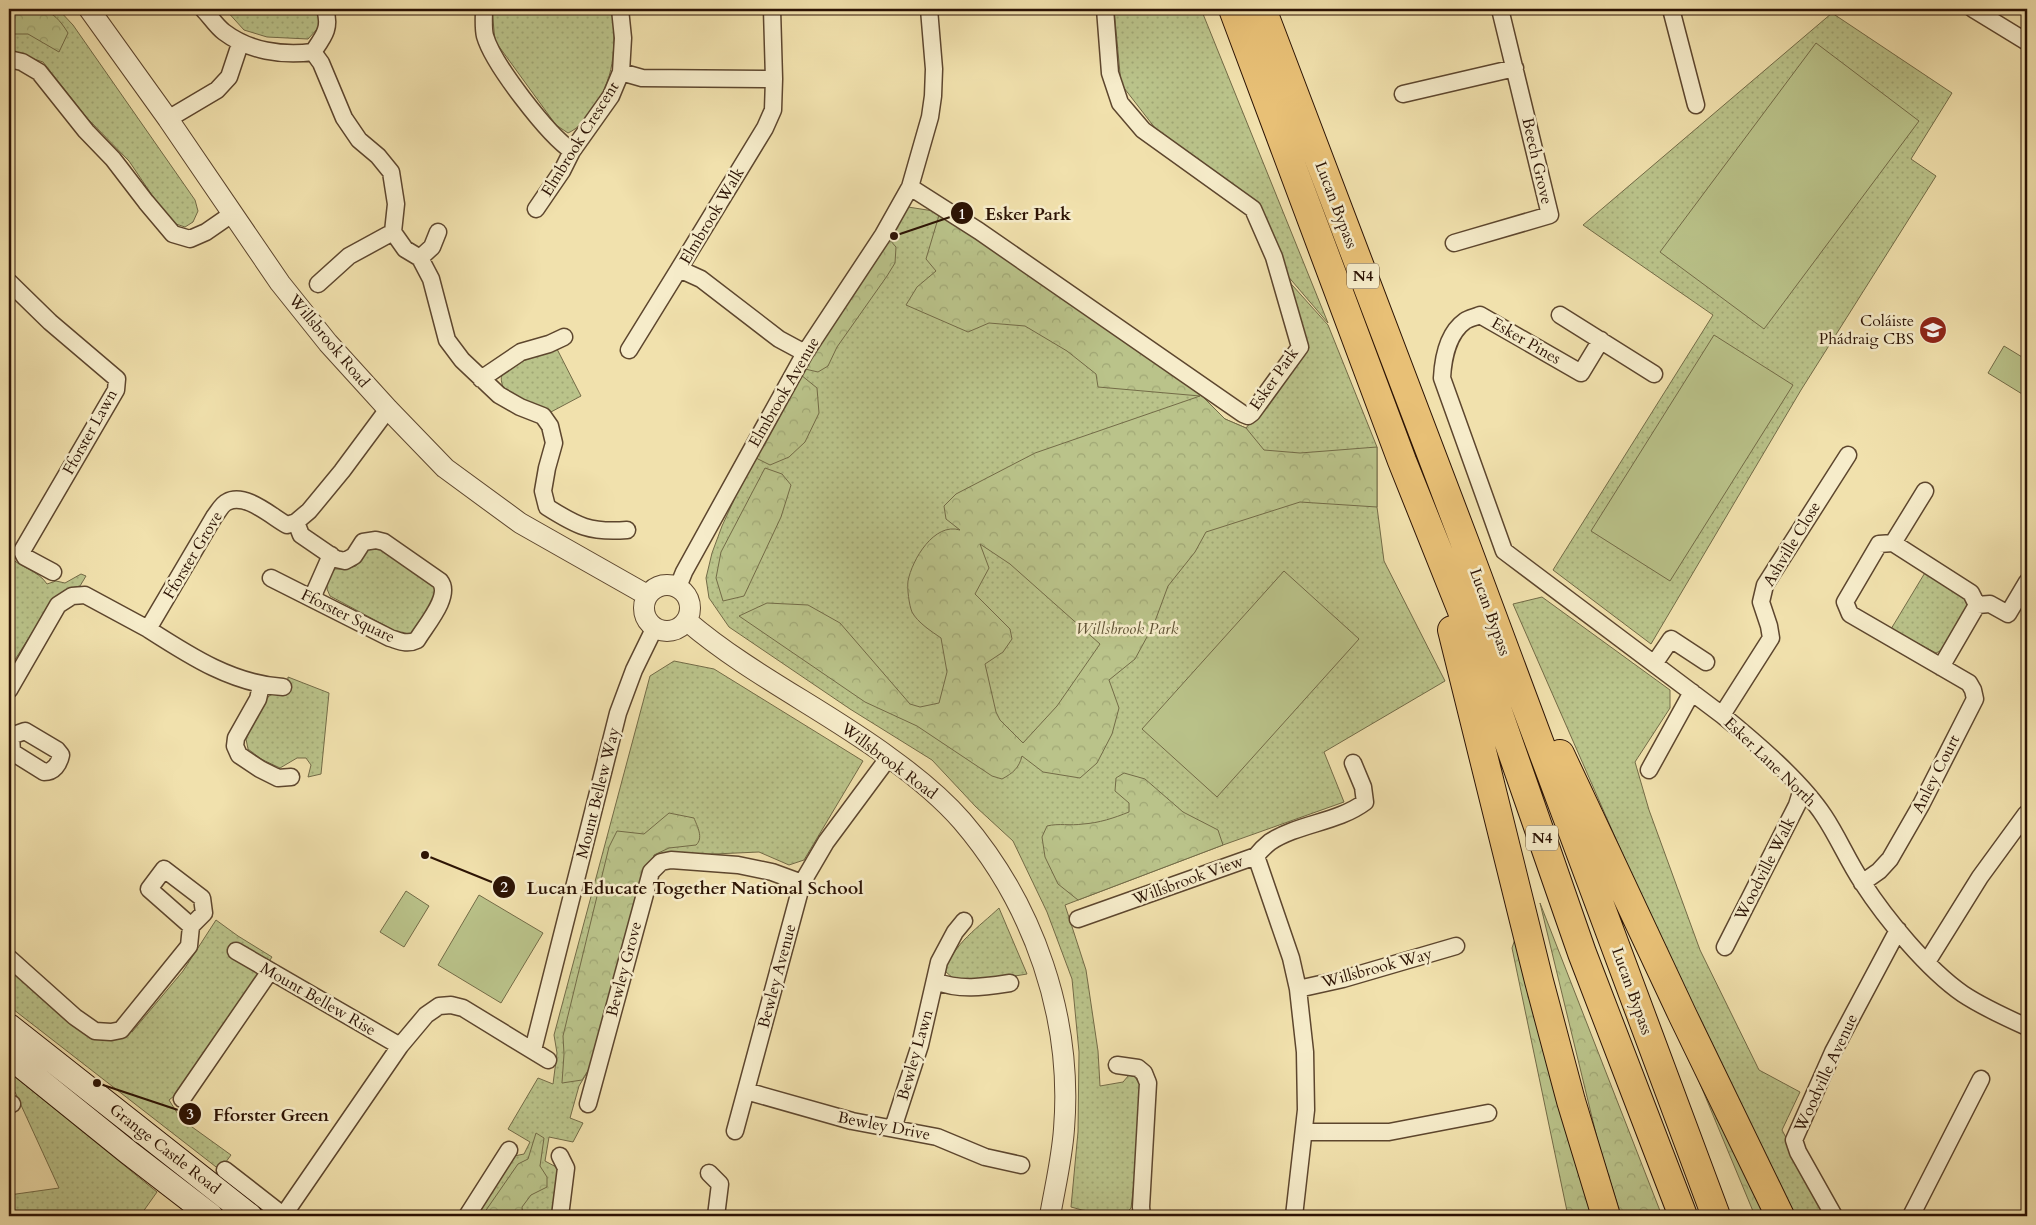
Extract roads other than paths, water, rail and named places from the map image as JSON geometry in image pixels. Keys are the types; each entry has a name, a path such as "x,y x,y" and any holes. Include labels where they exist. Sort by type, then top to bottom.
{"highway":[{"name":"Lucan Bypass","path":"1233,9 1402,461 1470,631 1582,953 1683,1216"},
{"name":"Lucan Bypass","path":"1262,9 1465,543 1716,1216"},
{"path":"1402,461 1457,647 1539,981 1571,1101 1606,1216"},
{"path":"1465,543 1565,764 1683,1016 1780,1216"}],"main road":[{"name":"Grange Castle Road","path":"9,1026 250,1216"},
{"name":"Grange Castle Road","path":"9,1056 211,1216"}],"street":[{"name":"Willsbrook Road","path":"89,9 280,283 316,328 388,410 445,468 520,523 647,595"},
{"path":"203,9 222,31 240,44 268,51 299,54 313,52 325,34 328,20 325,9"},
{"path":"484,9 484,34 493,56 552,135 572,151"},
{"name":"Elmbrook Crescent","path":"536,209 562,171 572,151 611,96 621,72 623,38 620,9"},
{"name":"Elmbrook Walk","path":"772,9 773,110 766,128 679,269 701,279 779,339 805,353"},
{"name":"Elmbrook Avenue","path":"678,587 684,572 805,353 883,235 910,187 930,117 934,69 929,9"},
{"name":"Esker Park","path":"910,187 979,230 1243,414 1248,416 1252,413 1300,347 1274,258 1253,209 1143,130 1120,103 1110,72 1105,9"},
{"name":"Beech Grove","path":"1454,243 1550,215 1500,9"},
{"path":"1671,9 1696,105"},
{"path":"1981,11 2027,42"},
{"path":"168,120 217,90 228,77 240,44"},
{"path":"313,52 321,63 344,118 359,140 378,156 391,172 396,204 393,232 405,249 420,258 431,279 447,340 462,360 499,395 520,407 543,416 550,426 554,443 546,468 543,490 547,507 574,524 595,530 627,530"},
{"path":"9,59 22,62 39,72 86,131 114,159 173,234 190,239 206,232 232,214"},
{"path":"1403,94 1515,68"},
{"path":"621,72 642,78 774,79"},
{"path":"318,284 349,256 393,232"},
{"path":"420,258 432,247 438,232"},
{"path":"629,350 679,269"},
{"name":"Fforster Lawn","path":"9,282 50,322 117,379 116,390 22,551 25,558 53,572"},
{"name":"Esker Pines","path":"1492,518 1442,378 1443,362 1455,332 1466,320 1480,315 1581,372 1601,340"},
{"path":"1560,315 1654,374"},
{"path":"481,379 521,352 549,344 564,337"},
{"path":"312,598 331,555 301,535 296,522 309,511 342,471 388,410"},
{"name":"Ashville Close","path":"1722,715 1770,638 1769,626 1761,602 1765,585 1848,455"},
{"path":"1925,491 1893,543 1971,593 1977,605"},
{"name":"Fforster Grove","path":"148,629 214,517 226,502 237,499 248,500 287,525 296,522"},
{"name":"Esker Lane North","path":"1492,518 1504,551 1722,715 1754,741 1802,789 1824,816 1862,883 1898,930 1927,962 1963,994 2027,1027"},
{"name":"Fforster Square","path":"271,578 390,638 405,643 417,640 445,594 444,586 440,581 384,542 376,540 362,542 354,556 345,561 331,555"},
{"name":"Anley Court","path":"1862,883 1890,859 1922,805 1975,699 1973,690 1968,683 1850,614 1845,602 1879,544 1893,543"},
{"path":"1977,605 1990,604 2008,614 2027,582"},
{"path":"658,586 678,587 684,592 690,606 687,621 675,630 667,632 654,629 644,616 643,609 647,595 658,586"},
{"path":"9,690 58,605 72,596 85,596 148,629 194,658 229,675 261,686 283,687"},
{"path":"1941,667 1977,605"},
{"name":"Willsbrook Road","path":"687,621 755,671 889,757 961,820 986,852 1008,886 1040,953 1052,990 1060,1030 1065,1082 1064,1129 1051,1216"},
{"name":"Mount Bellew Way","path":"533,1050 618,712 634,670 654,629"},
{"path":"1654,664 1671,639 1706,662"},
{"path":"261,686 258,699 236,738 235,746 240,755 260,769 278,778 292,777"},
{"path":"1649,770 1692,692"},
{"name":"Bewley Avenue","path":"735,1131 802,883 826,842 889,757"},
{"name":"Willsbrook View","path":"1078,919 1256,856 1268,843 1285,834 1352,811 1365,802 1363,787 1353,763"},
{"name":"Woodville Walk","path":"1725,947 1797,805 1802,789"},
{"path":"1927,962 1980,878 2026,814"},
{"path":"1256,856 1291,958 1298,989 1305,1052 1305,1132 1294,1216"},
{"name":"Bewley Grove","path":"588,1104 651,872 661,862 671,860 738,865 772,872 802,883"},
{"name":"Bewley Lawn","path":"893,1128 917,1055 939,962 955,932 964,921"},
{"path":"9,958 75,1017 95,1031 111,1032 121,1030 189,946 192,926"},
{"name":"Woodville Avenue","path":"1834,1216 1798,1152 1794,1140 1833,1052 1898,930"},
{"name":"Willsbrook Way","path":"1298,989 1343,979 1456,946"},
{"name":"Mount Bellew Rise","path":"236,951 400,1046"},
{"path":"182,1099 270,971"},
{"path":"936,981 952,987 970,988 1010,983"},
{"path":"225,1170 284,1216 400,1046 426,1016 439,1006 451,1005 463,1008 548,1060"},
{"path":"1117,1065 1138,1068 1144,1073 1148,1083 1142,1216"},
{"path":"1911,1216 1980,1078"},
{"name":"Bewley Drive","path":"746,1091 852,1121 942,1138 985,1157 1021,1165"},
{"path":"1305,1132 1389,1132 1488,1113"},
{"path":"468,1216 509,1150"},
{"path":"560,1156 566,1168 560,1216"},
{"path":"709,1173 720,1184 716,1216"}],"place":[{"name":"Esker Park","path":"894,236"},
{"name":"Coláiste Phádraig CBS","path":"1933,330"},
{"name":"Lucan Educate Together National School","path":"425,855"},
{"name":"Fforster Green","path":"97,1083"}],"park label":[{"name":"Willsbrook Park","path":"1127,629"}]}
